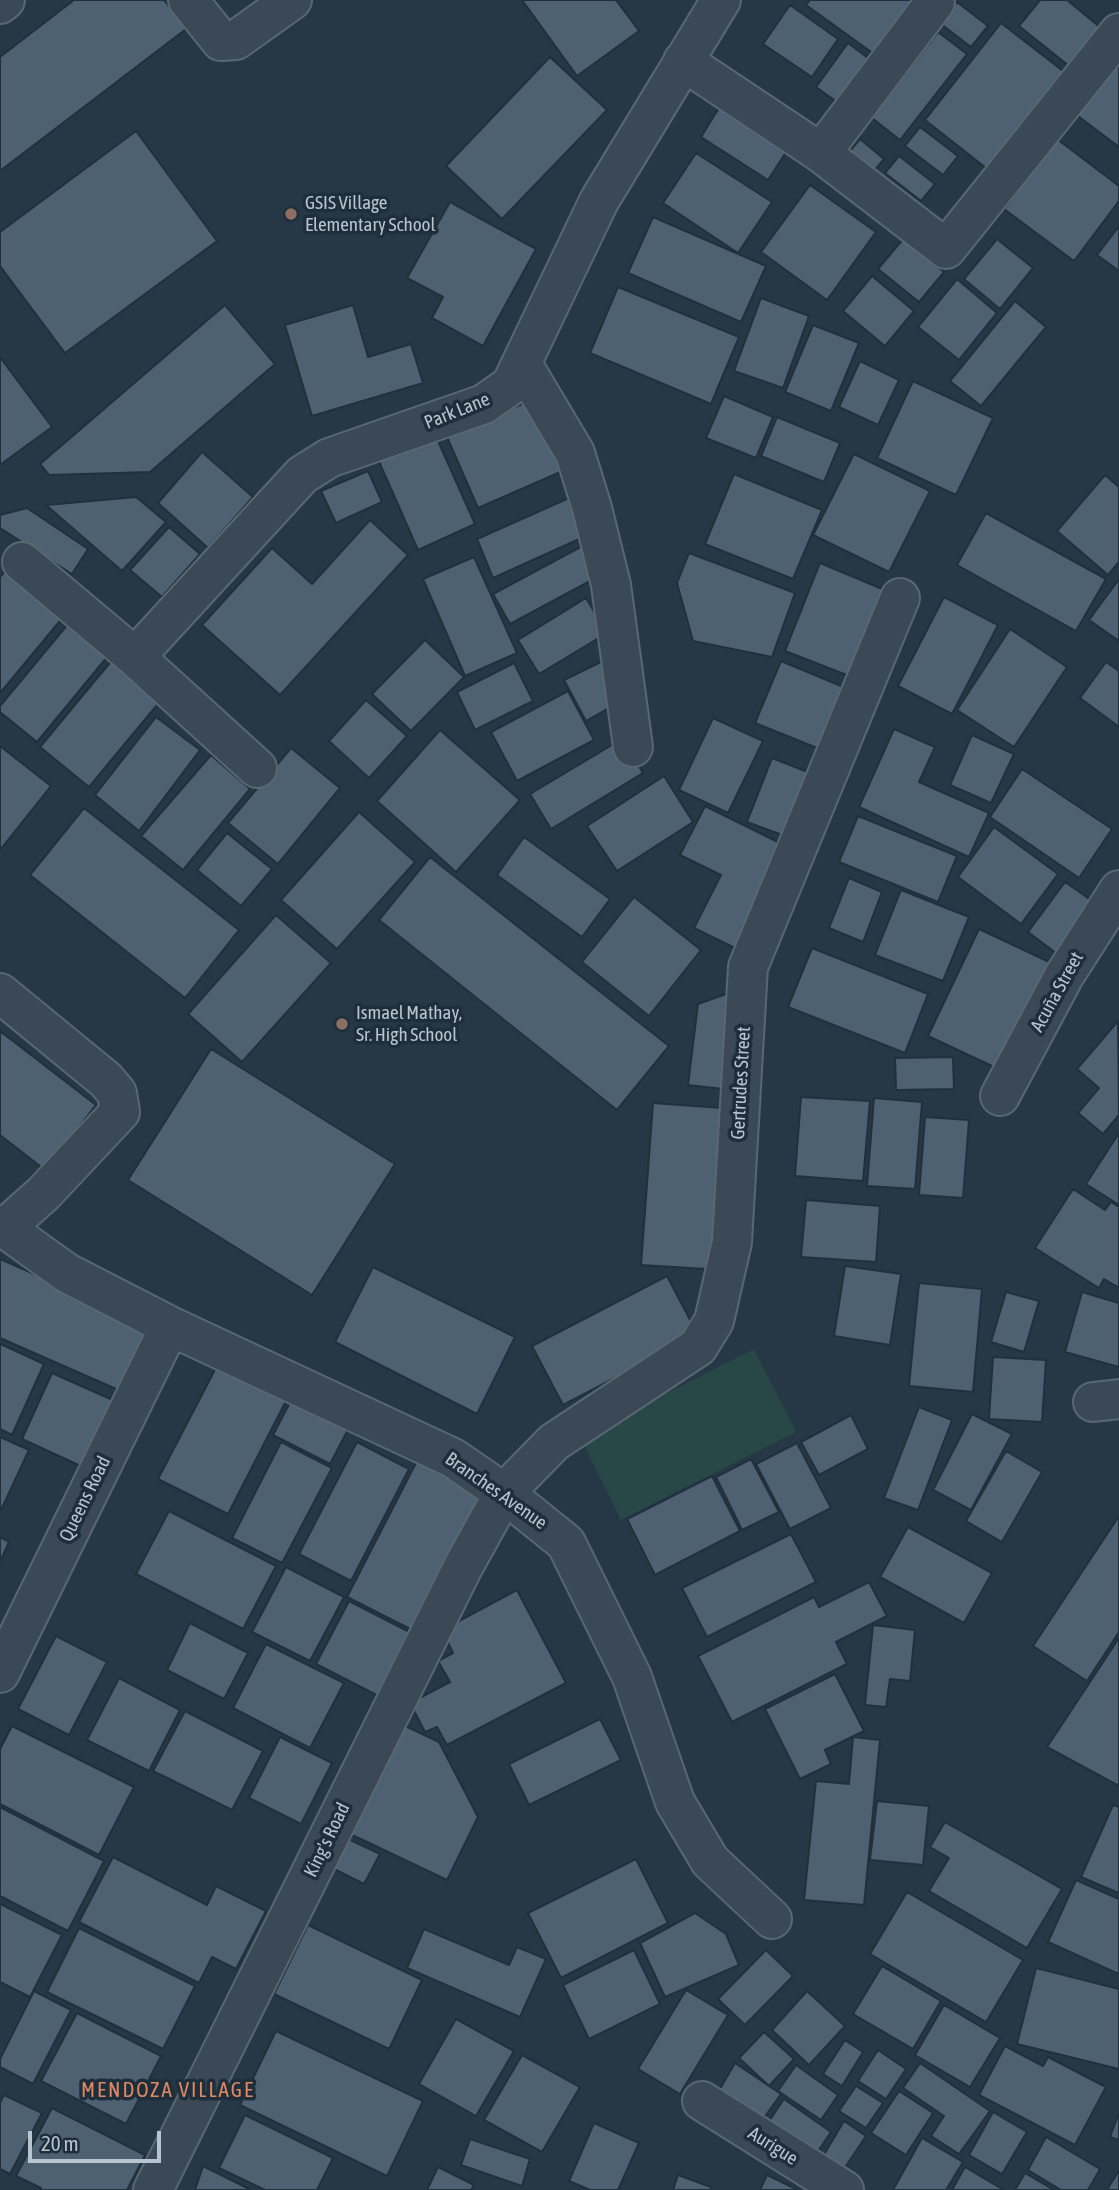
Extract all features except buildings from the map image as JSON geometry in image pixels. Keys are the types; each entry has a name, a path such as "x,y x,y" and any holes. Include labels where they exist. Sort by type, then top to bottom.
{"street":[{"path":"0,4 5,0"},
{"path":"188,0 221,41 236,40 292,0"},
{"name":"Park Lane","path":"135,657 302,475 329,458 484,404 511,385 599,201 721,0"},
{"path":"821,153 935,2"},
{"path":"683,61 821,153 946,249 1119,33"},
{"path":"522,364 575,453 592,508 611,585 633,747"},
{"path":"22,562 135,657 257,768"},
{"name":"Gertrudes Street","path":"504,1493 554,1442 698,1347 714,1321 732,1242 748,967 900,598"},
{"name":"Acuña Street","path":"1000,1096 1064,976 1119,890"},
{"path":"0,993 106,1080 117,1093 120,1112 44,1193 2,1227"},
{"name":"Branches Avenue","path":"2,1227 67,1273 170,1325 453,1458 504,1493 566,1543 632,1677 675,1802 710,1861 772,1919"},
{"name":"Queens Road","path":"0,1673 170,1325"},
{"name":"King's Road","path":"153,2190 463,1567 504,1493"},
{"name":"Aurigue","path":"702,2101 844,2190"}],"green space":[{"path":"754,1349 796,1432 621,1520 580,1437"}],"place":[{"name":"GSIS Village Elementary School","path":"291,214"},
{"name":"Ismael Mathay, Sr. High School","path":"342,1024"}],"district":[{"name":"MENDOZA VILLAGE","path":"168,2090"}]}
